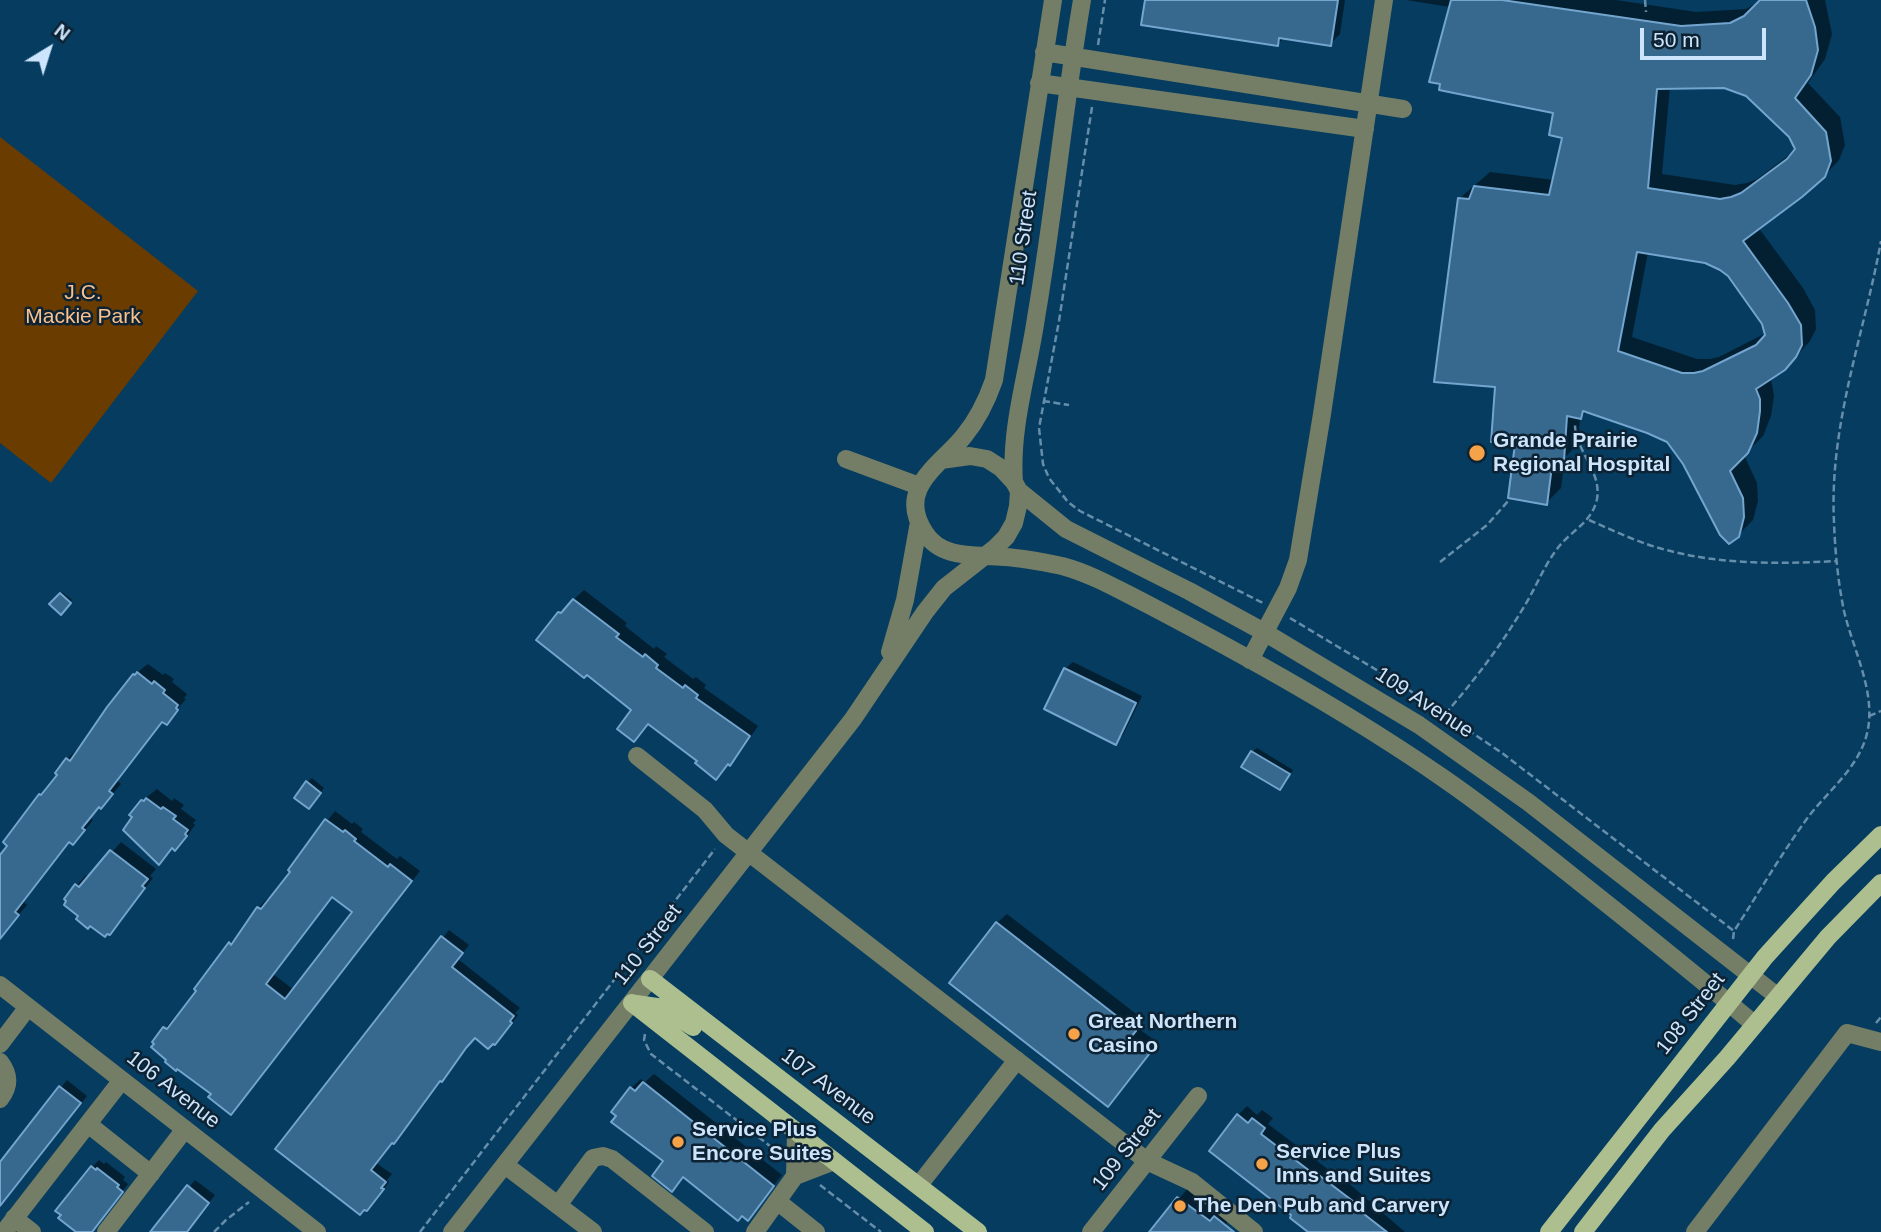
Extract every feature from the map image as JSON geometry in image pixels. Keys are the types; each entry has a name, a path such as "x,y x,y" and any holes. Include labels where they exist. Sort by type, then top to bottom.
{"main road":[{"name":"108 Street","path":"1549,1232 1750,974 1881,835"},
{"path":"1583,1232 1662,1130 1727,1058 1828,937 1881,883"},
{"name":"107 Avenue","path":"650,979 978,1232"},
{"path":"632,1003 925,1232"},
{"path":"632,1003 664,1008 675,1013 825,1125 869,1147"}],"street":[{"name":"110 Street","path":"941,460 973,425 994,380 1053,0"},
{"name":"110 Street","path":"1016,487 1013,462 1017,425 1037,318 1082,0"},
{"path":"1250,660 1294,575 1298,560 1384,0"},
{"path":"1044,52 1403,109"},
{"path":"1039,83 1364,129"},
{"path":"986,555 1006,537 1014,523 1016,487 1001,468 987,459 970,456 941,460 926,474 919,486 917,510 925,534 935,544 960,555 986,555 1044,562 1083,573 1250,660 1357,723 1444,779 1501,820 1754,1024"},
{"path":"846,459 919,486"},
{"name":"109 Avenue","path":"1016,487 1052,519 1082,539 1189,591 1264,632 1374,696 1473,762 1777,996"},
{"name":"110 Street","path":"878,684 903,611 919,522"},
{"name":"110 Street","path":"452,1232 878,684 911,631 944,587 986,555"},
{"path":"637,756 705,810 726,835 748,853 1147,1161 1192,1182 1254,1232"},
{"name":"106 Avenue","path":"0,985 317,1232"},
{"path":"0,1044 28,1007"},
{"path":"1695,1232 1847,1033 1881,1042"},
{"path":"919,1185 1017,1060"},
{"path":"0,1062 9,1081 0,1099"},
{"path":"32,1232 9,1225 122,1080"},
{"name":"109 Street","path":"1091,1232 1198,1096"},
{"path":"88,1124 151,1174"},
{"path":"106,1232 185,1129"},
{"path":"755,1232 798,1171 796,1131"},
{"path":"558,1205 593,1158 603,1156 612,1159 705,1232"},
{"path":"798,1171 834,1161"},
{"path":"505,1165 593,1232"},
{"path":"777,1201 817,1232"}],"path":[{"path":"1096,61 1105,0"},
{"path":"1645,0 1646,12"},
{"path":"1093,90 1059,321 1039,428 1043,464 1056,490 1093,519 1276,610 1445,714 1528,771 1734,931"},
{"path":"1733,939 1734,931 1802,825 1859,754 1868,729 1865,683 1844,609 1837,561 1833,491 1837,439 1881,241"},
{"path":"1043,401 1069,405"},
{"path":"1445,714 1474,681 1508,634 1558,547 1589,520 1597,499 1598,486 1577,437 1576,423"},
{"path":"1440,562 1487,526 1509,499"},
{"path":"1589,520 1660,548 1692,555 1755,563 1837,561"},
{"path":"1868,716 1881,711"},
{"path":"419,1232 726,835"},
{"path":"654,1020 645,1032 645,1040 651,1054 798,1171 881,1232"},
{"path":"214,1232 252,1200"}],"green space":[{"name":"J.C. Mackie Park","path":"0,137 198,291 51,483 0,443"}],"building":[{"path":"1145,0 1338,0 1331,46 1279,38 1278,46 1141,25"},
{"path":"1451,0 1502,0 1681,26 1730,23 1744,16 1760,0 1806,0 1815,27 1818,50 1811,75 1795,98 1826,132 1831,161 1825,177 1743,241 1801,325 1802,345 1785,370 1756,389 1760,399 1757,433 1748,453 1730,471 1743,498 1744,517 1739,537 1729,544 1720,535 1683,464 1667,442 1583,411 1581,419 1567,416 1564,461 1553,458 1547,505 1508,498 1515,444 1491,442 1495,387 1434,382 1458,198 1469,199 1474,186 1549,195 1562,138 1549,135 1553,113 1439,90 1440,84 1429,82","holes":["1724,88 1746,96 1789,137 1795,149 1787,159 1741,193 1731,197 1720,199 1648,188 1657,89","1637,252 1705,263 1720,270 1728,276 1762,324 1765,335 1756,345 1694,373 1682,373 1618,351"]},
{"path":"60,593 71,603 61,615 49,604"},
{"path":"573,599 619,634 616,637 643,657 645,654 658,665 656,668 683,688 685,685 698,695 696,698 750,736 730,766 728,764 716,780 695,763 697,761 648,724 634,742 617,729 631,710 587,675 584,678 536,640 558,612 561,613"},
{"path":"1064,668 1136,703 1116,745 1044,709"},
{"path":"137,672 165,690 163,693 178,705 178,710 167,725 162,722 109,791 113,794 82,828 85,830 73,845 69,842 15,912 19,915 0,939 0,855 7,846 3,842 57,775 55,773 66,758 70,761 107,707"},
{"path":"1251,751 1290,774 1280,790 1241,767"},
{"path":"306,781 321,793 309,809 294,798"},
{"path":"146,798 176,816 173,819 188,830 185,834 187,836 175,851 172,848 159,865 123,830 132,817 129,815 141,800"},
{"path":"325,819 343,832 345,830 356,839 354,841 388,867 390,864 412,881 231,1115 208,1097 211,1094 165,1062 151,1047 154,1044 152,1042 163,1027 167,1029 229,942 231,945 257,907 261,909 290,872 288,870","holes":["332,897 352,912 285,999 266,984"]},
{"path":"110,850 148,879 142,886 145,888 110,935 105,937 90,926 88,929 76,919 78,916 64,905 64,899 75,884 79,887"},
{"name":"Great Northern Casino","path":"996,922 1136,1031 1130,1038 1150,1053 1108,1107 949,983"},
{"path":"441,936 463,953 452,967 514,1016 510,1021 512,1023 495,1045 488,1049 475,1038 466,1048 394,1144 392,1143 371,1170 386,1182 381,1188 384,1189 367,1211 364,1210 360,1215 275,1149"},
{"name":"Service Plus Encore Suites","path":"643,1082 774,1186 748,1221 742,1216 738,1221 683,1177 672,1192 652,1176 663,1161 611,1122 616,1116 611,1112 630,1087 635,1091"},
{"path":"59,1086 81,1103 0,1206 0,1162"},
{"name":"Service Plus Inns and Suites","path":"1237,1114 1248,1123 1252,1118 1265,1128 1261,1134 1362,1208 1360,1211 1387,1232 1308,1232 1290,1218 1291,1215 1209,1151"},
{"path":"91,1166 119,1185 117,1187 123,1192 92,1232 76,1232 58,1218 61,1215 55,1211"},
{"path":"187,1185 209,1203 187,1232 150,1232"},
{"name":"The Den Pub and Carvery","path":"1177,1197 1210,1221 1214,1216 1234,1232 1149,1232"}],"place":[{"name":"Grande Prairie Regional Hospital","path":"1477,453"},
{"name":"Great Northern Casino","path":"1074,1034"},
{"name":"Service Plus Encore Suites","path":"678,1142"},
{"name":"Service Plus Inns and Suites","path":"1262,1164"},
{"name":"The Den Pub and Carvery","path":"1180,1206"}]}
